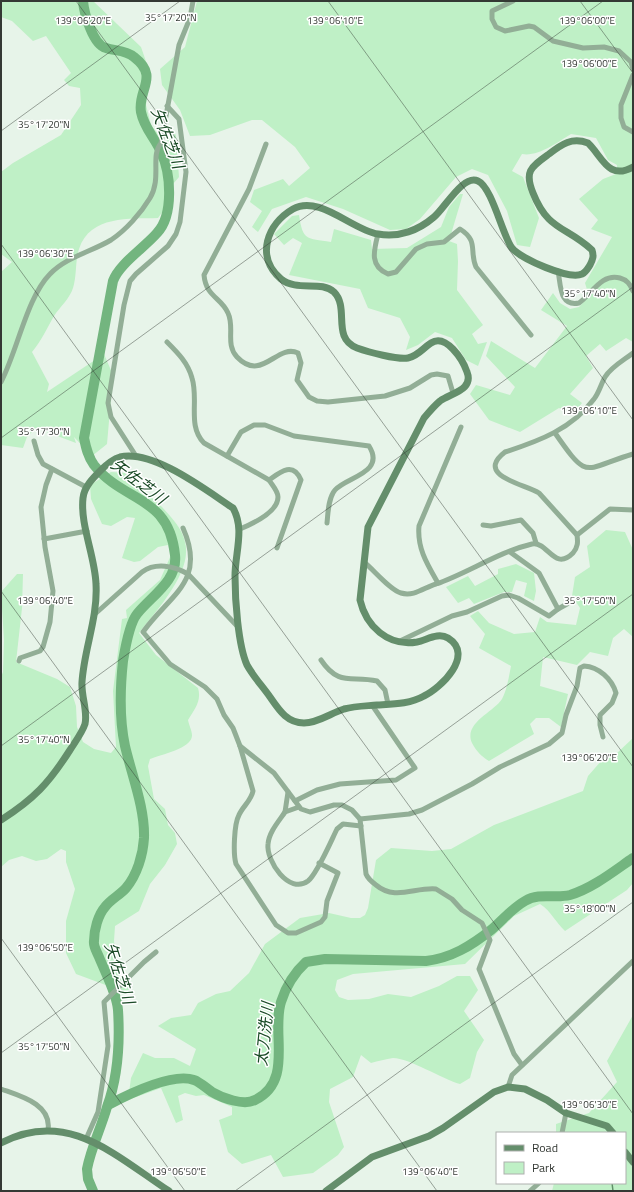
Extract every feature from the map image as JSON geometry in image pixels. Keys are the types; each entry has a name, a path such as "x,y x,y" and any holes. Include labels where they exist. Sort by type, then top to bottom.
{"street":[{"path":"1,382 38,292 49,274 64,262 111,240 130,224 150,198 157,183 156,149 161,143 180,45 186,31 193,1"},
{"path":"514,1 492,11 492,19 496,27 505,31 529,26 553,41 565,42 583,48 604,47 619,51 631,62 633,69"},
{"path":"633,75 620,105 621,118 624,127 633,132"},
{"path":"136,456 111,417 108,403 130,281 168,246 176,234 180,222 186,178 185,165 179,119 167,106"},
{"path":"1,820 22,806 51,780 85,724 82,684 83,669 95,614 96,582 83,510 83,497 86,487 96,475 107,464 119,458 136,456 180,473 233,508 238,516 240,529 235,576 239,628 248,666 283,715 291,720 305,723 317,721 344,710 372,705 403,703 424,697 446,680 458,661 458,652 456,647 448,638 438,635 417,642 388,639 371,626 360,600 368,528 424,418 433,407 453,393 464,388 468,380 468,373 448,343 441,341 433,341 421,352 405,359 356,348 345,338 341,329 340,305 338,298 333,291 326,288 292,285 282,280 269,265 265,246 270,232 292,209 302,205 312,205 364,230 378,234 400,234 422,226 436,216 466,181 474,180 482,184 502,221 511,248 528,260 558,271 575,275 582,274 587,270 593,255 587,246 554,224 540,211 528,180 528,174 532,168 561,146 574,140 588,143 606,166 611,169 623,170 633,167"},
{"path":"266,144 249,189 204,275 208,290 228,311 230,322 230,345 234,355 241,361 260,365 267,364 285,351 292,350 298,353 301,363 297,380 309,397 317,401 328,402 385,396 410,388 431,375 437,374 448,376 453,393"},
{"path":"378,234 374,252 374,261 376,266 388,274 396,272 416,250 427,244 444,242 460,230 467,233 473,244 473,260 476,268 531,335"},
{"path":"558,271 564,300 569,303 579,304 597,285 610,277 623,279 628,282 633,291"},
{"path":"167,342 186,363 193,379 196,431 204,443 269,480 276,490 278,497 276,504 266,515 240,529"},
{"path":"483,525 491,526 521,520 533,532 536,543 552,556 563,559 570,556 576,550 578,543 577,535 539,493 502,478 497,471 496,463 500,456 505,452 541,440 571,423 595,398 605,377 616,365 633,353"},
{"path":"227,456 241,432 254,425 265,424 294,436 369,446 373,452 373,460 370,467 335,490 332,497 327,523"},
{"path":"438,583 420,550 418,526 461,427"},
{"path":"555,433 576,462 581,466 599,467 633,454"},
{"path":"34,441 44,464 86,487"},
{"path":"19,661 20,658 40,651 43,647 50,622 53,591 44,539 41,507 46,485 52,469"},
{"path":"269,480 283,470 292,470 301,480 277,548"},
{"path":"577,535 610,510 633,510"},
{"path":"183,528 190,544 188,574 180,591 150,622 143,632 170,664 205,687 217,699 224,715 233,728 240,746 253,791 252,797 239,815 234,857 236,864 246,880 281,930 288,934 296,933 317,925 325,917 327,901 338,873 319,863"},
{"path":"44,539 87,531"},
{"path":"364,562 394,590 401,593 411,594 457,577 472,568 536,543"},
{"path":"510,552 539,573 558,609"},
{"path":"95,614 148,568 168,566 182,570 188,574 239,628"},
{"path":"400,641 452,616 467,612 502,596 509,595 518,598 549,616 567,604"},
{"path":"321,660 329,671 340,678 377,681 385,690 388,704"},
{"path":"360,819 409,814 422,810 472,784 500,766 548,744 562,733 566,715 577,686 580,668 584,666 589,666 605,675 611,682 616,693 612,703 600,715 600,725 603,737"},
{"path":"295,801 317,790 340,784 396,780 415,768 372,705"},
{"path":"240,746 274,773 299,807 310,812 334,805 342,805 352,810 360,819 366,874 375,884 389,893 396,894 436,889 452,899 462,910 482,923 490,937 489,947 479,969 514,1054 522,1065"},
{"path":"288,792 286,812 271,834 268,844 268,852 274,864 287,880 298,884 310,878 337,829 343,824 361,826"},
{"path":"286,812 299,807"},
{"path":"88,1139 98,1112 104,1081 108,1046 104,1002 156,952"},
{"path":"508,1087 512,1075 633,961"},
{"path":"326,1191 372,1157 443,1128 494,1092 508,1087 526,1089 547,1100 566,1113 607,1126 612,1132"},
{"path":"1,1089 23,1098 42,1109 46,1113 48,1130"},
{"path":"562,1132 566,1113"},
{"path":"1,1143 25,1133 48,1130 73,1134 88,1139 100,1146 169,1191"},
{"path":"626,1153 633,1162"},
{"path":"530,1191 538,1184"}],"green space":[{"path":"1,1 93,1 141,47 150,73 146,105 151,125 166,144 172,125 176,136 179,177 167,191 163,211 158,218 135,218 112,221 92,230 84,238 79,249 72,292 54,316 42,338 32,352 49,384 47,392 104,354 113,375 107,444 92,456 74,437 76,443 36,428 27,437 23,448 1,445 1,272 12,262 1,254 1,172 13,163 61,135 81,105 80,88 69,86 64,80 71,73 46,36 33,41 12,21 1,17"},
{"path":"197,1 633,1 633,342 626,338 606,351 600,344 586,356 593,368 570,394 582,403 573,414 559,408 520,432 489,420 470,394 476,385 510,395 515,387 486,356 491,341 535,368 567,326 541,310 553,293 560,303 570,309 579,307 589,296 585,283 612,237 591,229 598,220 579,199 603,179 616,174 617,165 608,160 596,138 571,134 541,151 522,154 512,171 523,177 539,218 530,247 517,245 507,211 488,175 472,169 456,177 420,219 406,229 390,230 343,209 306,197 272,209 258,232 252,227 262,211 250,202 254,190 283,179 289,186 310,168 295,147 262,120 252,120 210,135 190,136 180,110 162,85 160,69 185,47"},
{"path":"460,194 463,194 449,241 457,244 457,290 483,325 472,334 478,344 487,342 478,366 466,360 452,338 435,332 418,345 406,350 410,337 400,318 368,308 360,289 289,275 302,243 293,238 284,245 274,234 292,216 299,215 304,234 311,239 331,242 334,229 371,240 372,249 407,248 441,227 449,207"},
{"path":"111,472 126,473 134,483 157,503 176,523 184,537 186,554 184,566 163,602 139,633 156,655 198,688 199,693 197,705 188,720 192,733 191,740 176,750 150,759 148,766 154,799 165,809 168,825 175,833 177,844 165,865 150,884 139,911 115,926 114,941 118,975 131,991 123,995 111,987 76,974 66,953 66,921 75,889 66,862 66,851 61,849 47,859 36,861 22,856 9,860 1,867 1,677 3,672 4,640 1,592 17,574 23,574 22,608 16,662 57,679 70,687 76,706 77,727 83,742 94,749 111,753 116,747 113,691 122,619 127,618 126,610 160,580 171,555 168,545 158,547 140,561 134,562 122,558 135,518 127,517 111,526 102,524 91,499 90,485"},
{"path":"606,530 625,532 633,550 633,637 624,629 613,638 608,656 590,652 577,665 543,657 540,686 568,694 561,727 549,718 536,718 530,724 534,734 489,761 479,754 472,743 470,736 475,724 502,699 507,687 511,666 479,648 485,634 470,616 478,611 489,623 514,634 535,632 540,617 547,622 576,625 580,608 572,596 575,577 590,567 587,546"},
{"path":"516,564 534,573 536,591 534,601 524,596 527,583 516,580 512,592 504,592 474,604 469,598 458,603 446,587 468,576 475,586 498,574 498,569"},
{"path":"633,738 633,883 627,890 565,931 548,910 540,904 514,916 465,964 353,974 337,980 335,990 339,997 348,1000 369,999 388,994 411,997 439,986 457,976 470,976 478,990 464,1011 484,1040 477,1052 470,1078 460,1084 408,1061 393,1058 371,1063 361,1055 353,1077 330,1089 329,1102 344,1147 338,1155 313,1173 283,1177 271,1155 242,1164 228,1152 219,1120 232,1115 232,1107 204,1095 196,1096 185,1093 178,1096 183,1120 176,1123 161,1088 128,1100 131,1078 143,1053 155,1058 174,1058 190,1066 196,1049 158,1026 171,1018 191,1015 198,1003 216,994 230,991 249,973 265,944 300,918 329,913 351,918 360,918 365,915 368,908 376,860 391,848 432,851 451,849 494,825 583,791 588,776 609,752 616,754"},
{"path":"633,1015 633,1191 552,1191 554,1184 626,1184 626,1132 556,1132 556,1124 589,1113 617,1082 607,1061"}],"waterway":[{"name":"矢佐芝川","path":"83,1 90,28 101,46 131,55 142,64 146,71 146,84 141,104 142,118 159,147 169,182 168,205 166,216 162,225 152,239 132,256 121,268 113,281 84,438 94,465 118,487 155,510 164,521 171,535 175,555 175,564 168,580 134,618 123,661 121,693 123,735 140,804 144,827 144,838 141,858 130,883 121,893 107,904 98,918 95,932 95,947 117,1004 119,1034 114,1084 87,1169 88,1179 93,1191"},
{"name":"太刀洗川","path":"108,1105 150,1086 174,1079 185,1078 194,1080 212,1092 227,1099 239,1102 250,1102 255,1100 267,1092 274,1081 278,1069 278,1028 281,1002 291,980 306,962 325,959 426,961 444,957 476,941 525,901 536,897 564,896 579,892 603,879 633,858"},
{"path":"612,1184 613,1191"}]}
